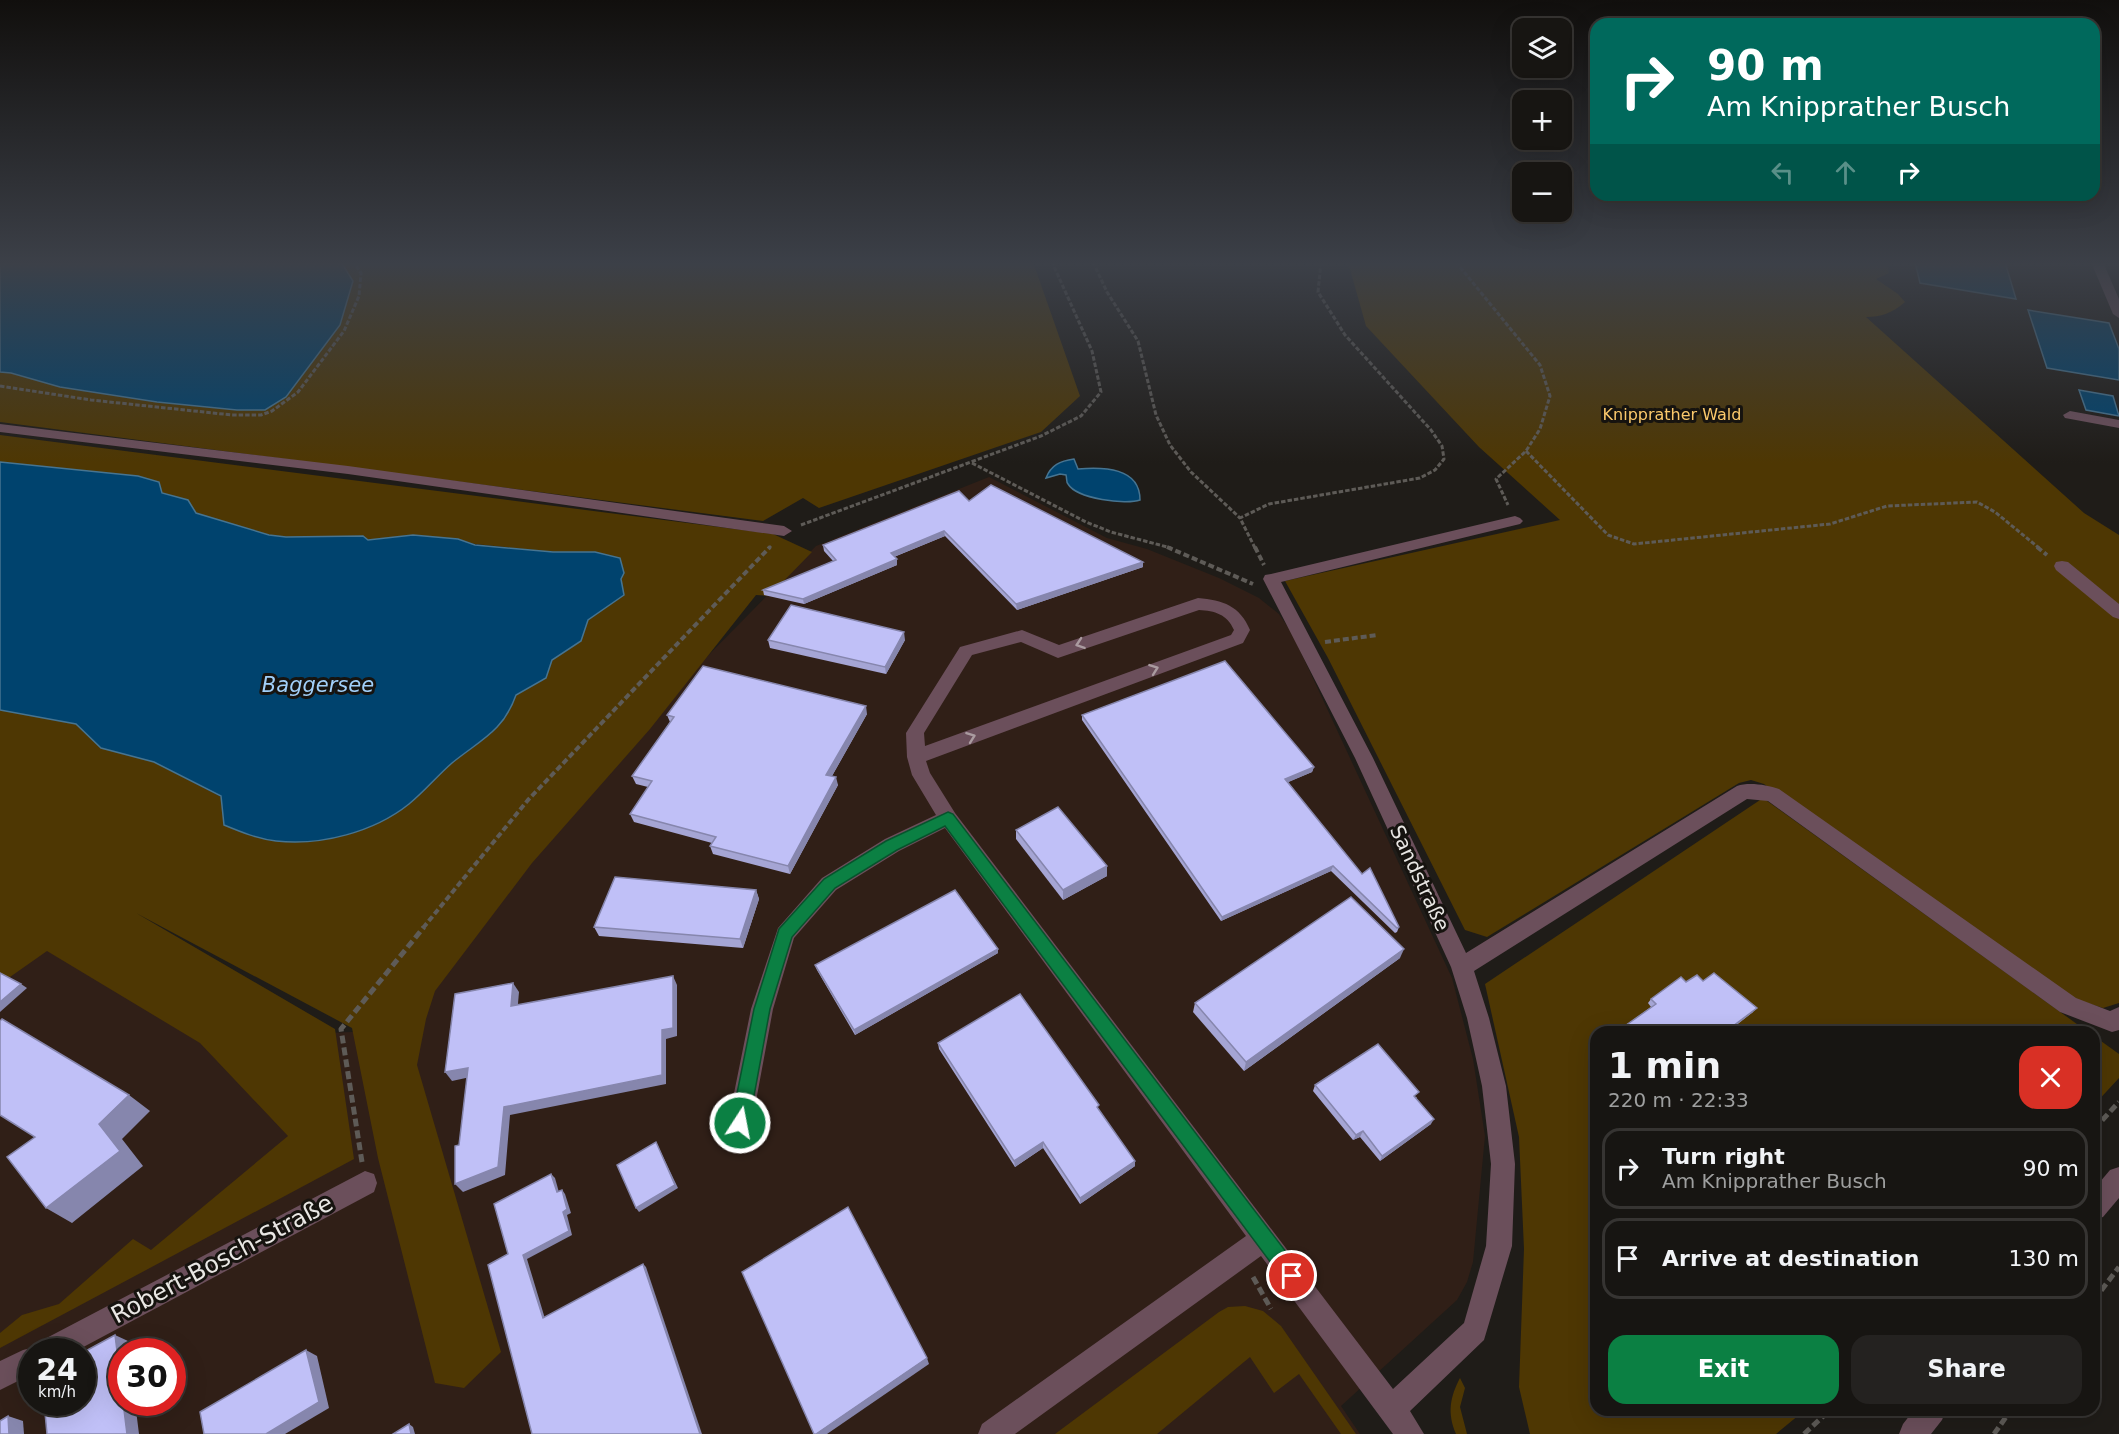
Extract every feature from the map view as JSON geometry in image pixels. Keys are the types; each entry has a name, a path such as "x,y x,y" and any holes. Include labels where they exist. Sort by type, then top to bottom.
{"street":[{"path":"2070,416 2119,424"},
{"path":"0,428 348,470 784,531"},
{"path":"1276,588 1515,521"},
{"path":"2062,566 2119,613"},
{"name":"Sandstraße","path":"1276,588 1364,758 1462,967 1478,1018 1494,1086 1503,1164 1499,1246 1475,1331 1392,1409"},
{"path":"916,757 1237,639 1242,630 1229,610 1218,606 1198,604 1058,652 1022,636 966,651 915,733 916,757 921,775 948,818 1410,1434"},
{"path":"1462,967 1744,791 1772,794 2068,1005 2112,1022 2119,1017"},
{"path":"740,1123 762,1009 785,934 829,884 892,845 948,818"},
{"path":"2100,1201 2119,1179"},
{"name":"Robert-Bosch-Straße","path":"72,1338 365,1183"},
{"path":"992,1434 1264,1238"},
{"path":"0,1376 18,1366"},
{"path":"1912,1434 1927,1416"}],"path":[{"path":"0,386 91,400 232,415 261,415 272,411 298,392 345,329"},
{"path":"365,1183 341,1029 528,800 784,531 1041,436 1081,416 1101,392 1092,351 1082,329"},
{"path":"1132,329 1148,370 1156,415 1164,433 1181,460 1240,518 1276,588"},
{"path":"1240,518 1269,504 1420,478 1435,470 1444,459 1442,446 1431,430 1341,329"},
{"path":"1511,329 1540,365 1550,396 1540,429 1526,451 1496,479 1515,521"},
{"path":"1526,451 1608,535 1634,544 1830,524 1887,506 1977,502 1995,512 2062,566"},
{"path":"970,463 1086,522 1111,532 1162,545 1276,588"},
{"path":"1345,638 1377,635"},
{"path":"2100,1123 2119,1102"},
{"path":"2100,1292 2119,1267"},
{"path":"1804,1434 1824,1416"},
{"path":"1994,1434 2007,1416"}],"shaded area":[{"path":"989,477 1107,538 1147,549 1219,578 1259,598 1279,614 1292,633 1452,978 1473,1059 1485,1136 1473,1262 1467,1282 1457,1300 1341,1406 1360,1434 0,1434 0,805 114,901 328,1033 398,1030 622,743 816,546"}],"green space":[{"path":"0,329 1056,329 1080,396 1041,432 819,508 803,498 763,521 0,422"},
{"name":"Knipprather Wald","path":"1369,329 1879,329 2084,513 2119,535 2119,1003 2103,1008 2069,997 1764,784 1751,780 1739,783 1487,937 1465,930 1328,658 1285,581 1560,520 1479,447"},
{"path":"0,435 773,534 812,552 769,596 756,595 650,729 532,863 435,991 426,1019 417,1065 501,1352 464,1388 435,1383 378,1158 352,1028 136,913 335,1029 354,1159 0,1348 0,1333 22,1315 59,1304 133,1239 151,1250 288,1136 200,1043 47,951 0,984 0,710 76,724 101,748 154,762 221,797 224,825 256,837 276,841 329,839 380,822 409,804 452,763 498,727 516,695 546,678 552,660 581,641 588,620 624,595 595,552 553,552 413,535 368,540 269,535 196,513 187,500 162,493 159,482 138,476 0,462"},
{"path":"1763,798 2080,1026 1590,1026 1590,1416 1798,1416 1776,1434 1530,1434 1519,1387 1524,1249 1519,1137 1485,984"},
{"path":"2100,1040 2119,1054 2119,1078 2100,1099"},
{"path":"1245,1306 1263,1311 1281,1326 1356,1434 1341,1434 1299,1374 1274,1393 1250,1357 1157,1434 1055,1434 1219,1312 1228,1307"},
{"path":"1460,1378 1465,1388 1460,1407 1467,1434 1456,1434 1451,1419 1452,1399"}],"water":[{"path":"0,329 337,329 286,397 265,410 237,410 157,402 60,387 0,372"},
{"path":"2034,329 2111,329 2119,349 2119,380 2047,368"},
{"path":"2079,390 2113,396 2119,416 2086,410"},
{"path":"1074,459 1078,469 1109,469 1127,475 1134,481 1140,500 1124,502 1091,497 1073,489 1067,483 1066,475 1060,474 1046,478 1057,464"},
{"name":"Baggersee","path":"0,462 138,476 159,482 162,493 188,500 196,513 269,535 286,537 363,536 368,540 413,535 458,539 475,545 553,552 595,552 620,558 624,573 621,579 624,595 588,620 581,641 552,660 546,678 516,695 511,708 490,734 452,763 415,799 395,814 363,829 329,839 293,842 263,839 224,825 221,796 154,762 101,748 76,724 0,710"}],"building":[{"path":"991,485 1143,562 1016,604 944,531 891,553 897,559 803,599 763,590 836,560 823,545 959,491 969,501"},
{"path":"791,605 904,632 885,667 768,640"},
{"path":"1225,661 1314,767 1285,779 1362,874 1370,868 1399,927 1397,928 1333,866 1222,917 1082,715"},
{"path":"703,666 866,706 826,775 836,777 788,866 710,846 716,837 630,814 652,781 632,776 674,717 667,715"},
{"path":"1058,807 1107,866 1063,890 1016,830"},
{"path":"615,877 756,890 740,939 594,927"},
{"path":"955,890 998,949 854,1030 815,965"},
{"path":"1351,897 1404,949 1246,1062 1195,1003"},
{"path":"0,973 21,984 0,1002"},
{"path":"1714,973 1757,1008 1733,1026 1625,1026 1656,1004 1651,999 1681,977 1686,982 1697,975 1703,981"},
{"path":"673,976 673,1028 662,1030 662,1075 504,1107 498,1167 455,1184 455,1146 459,1145 468,1068 445,1072 455,994 513,983 511,1006"},
{"path":"1020,994 1099,1105 1097,1107 1135,1161 1080,1198 1043,1142 1014,1161 938,1043"},
{"path":"2,1019 129,1095 99,1124 120,1151 46,1208 7,1157 35,1137 0,1115 0,1021"},
{"path":"1378,1044 1419,1092 1414,1096 1434,1119 1382,1156 1363,1131 1356,1135 1315,1085"},
{"path":"656,1142 675,1185 636,1208 617,1165"},
{"path":"551,1174 557,1192 562,1190 567,1209 563,1212 569,1231 523,1255 543,1318 643,1264 700,1434 532,1434 488,1265 508,1254 494,1204"},
{"path":"848,1207 927,1358 814,1434 742,1272"},
{"path":"108,1339 108,1416 125,1416 127,1434 47,1434 45,1416 96,1416 96,1345"},
{"path":"306,1350 319,1402 266,1434 204,1434 200,1412"},
{"path":"8,1416 9,1434 0,1434 0,1421"},
{"path":"409,1424 411,1434 393,1434"}],"route":[{"path":"740,1123 762,1009 785,934 829,884 892,845 948,818 1292,1276"}]}
